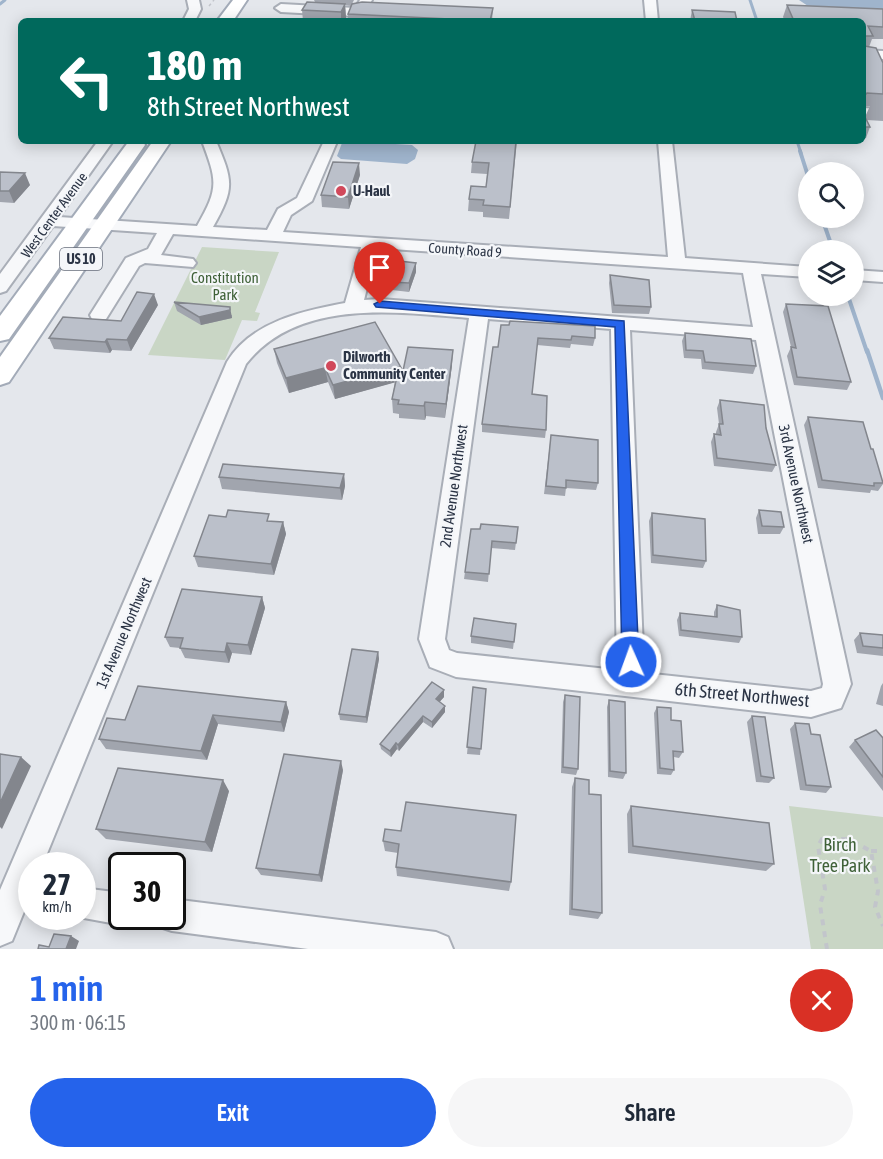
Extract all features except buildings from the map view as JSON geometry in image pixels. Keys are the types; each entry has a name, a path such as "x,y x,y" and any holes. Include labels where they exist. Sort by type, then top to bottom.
{"main road":[{"path":"229,18 247,4"},
{"name":"US 10","path":"0,333 137,144"},
{"name":"US 10","path":"0,376 160,144"}],"street":[{"path":"190,18 195,9 194,0"},
{"path":"275,18 283,4 356,12 361,10 366,0"},
{"path":"650,0 652,18"},
{"path":"866,42 882,47"},
{"path":"866,53 882,47"},
{"path":"866,112 883,113"},
{"name":"West Center Avenue","path":"0,287 104,144"},
{"path":"202,231 216,207 223,185 219,164 210,144"},
{"path":"272,237 284,212 304,201 329,144"},
{"path":"664,144 677,264"},
{"name":"County Road 9","path":"50,220 370,244 798,271"},
{"path":"99,315 132,262 146,257 160,247 168,229"},
{"path":"370,244 353,306 380,304 479,314 765,334"},
{"path":"146,257 155,261 187,263"},
{"name":"3rd Avenue Northwest","path":"751,269 837,684 831,699"},
{"path":"864,276 883,277"},
{"name":"1st Avenue Northwest","path":"0,929 237,362 254,342 285,326 353,306"},
{"name":"2nd Avenue Northwest","path":"439,658 432,639 479,314"},
{"path":"620,324 631,684"},
{"name":"6th Street Northwest","path":"439,658 456,665 811,704 831,699"},
{"path":"186,917 383,946 436,949"}],"path":[{"path":"827,949 820,905 825,890 819,843 827,837 861,842 871,851 878,891 875,907 883,926"},
{"path":"871,851 883,851"}],"green space":[{"name":"Constitution Park","path":"202,247 279,252 255,312 260,313 257,321 242,320 225,360 148,355"},
{"name":"Birch Tree Park","path":"789,806 883,817 883,949 811,949"}],"water":[{"path":"799,0 883,0 883,9 808,6"},
{"path":"342,144 412,145 418,150 415,159 407,164 341,159 337,156"}],"waterway":[{"path":"0,4 5,0"},
{"path":"750,0 756,18"},
{"path":"798,144 801,153"},
{"path":"800,151 804,162"},
{"path":"825,228 830,240"},
{"path":"851,306 867,352"},
{"path":"867,350 883,398"}],"place":[{"name":"U-Haul","path":"341,191"},
{"name":"Dilworth Community Center","path":"331,366"}],"route":[{"path":"380,304 620,324 631,662"}]}
